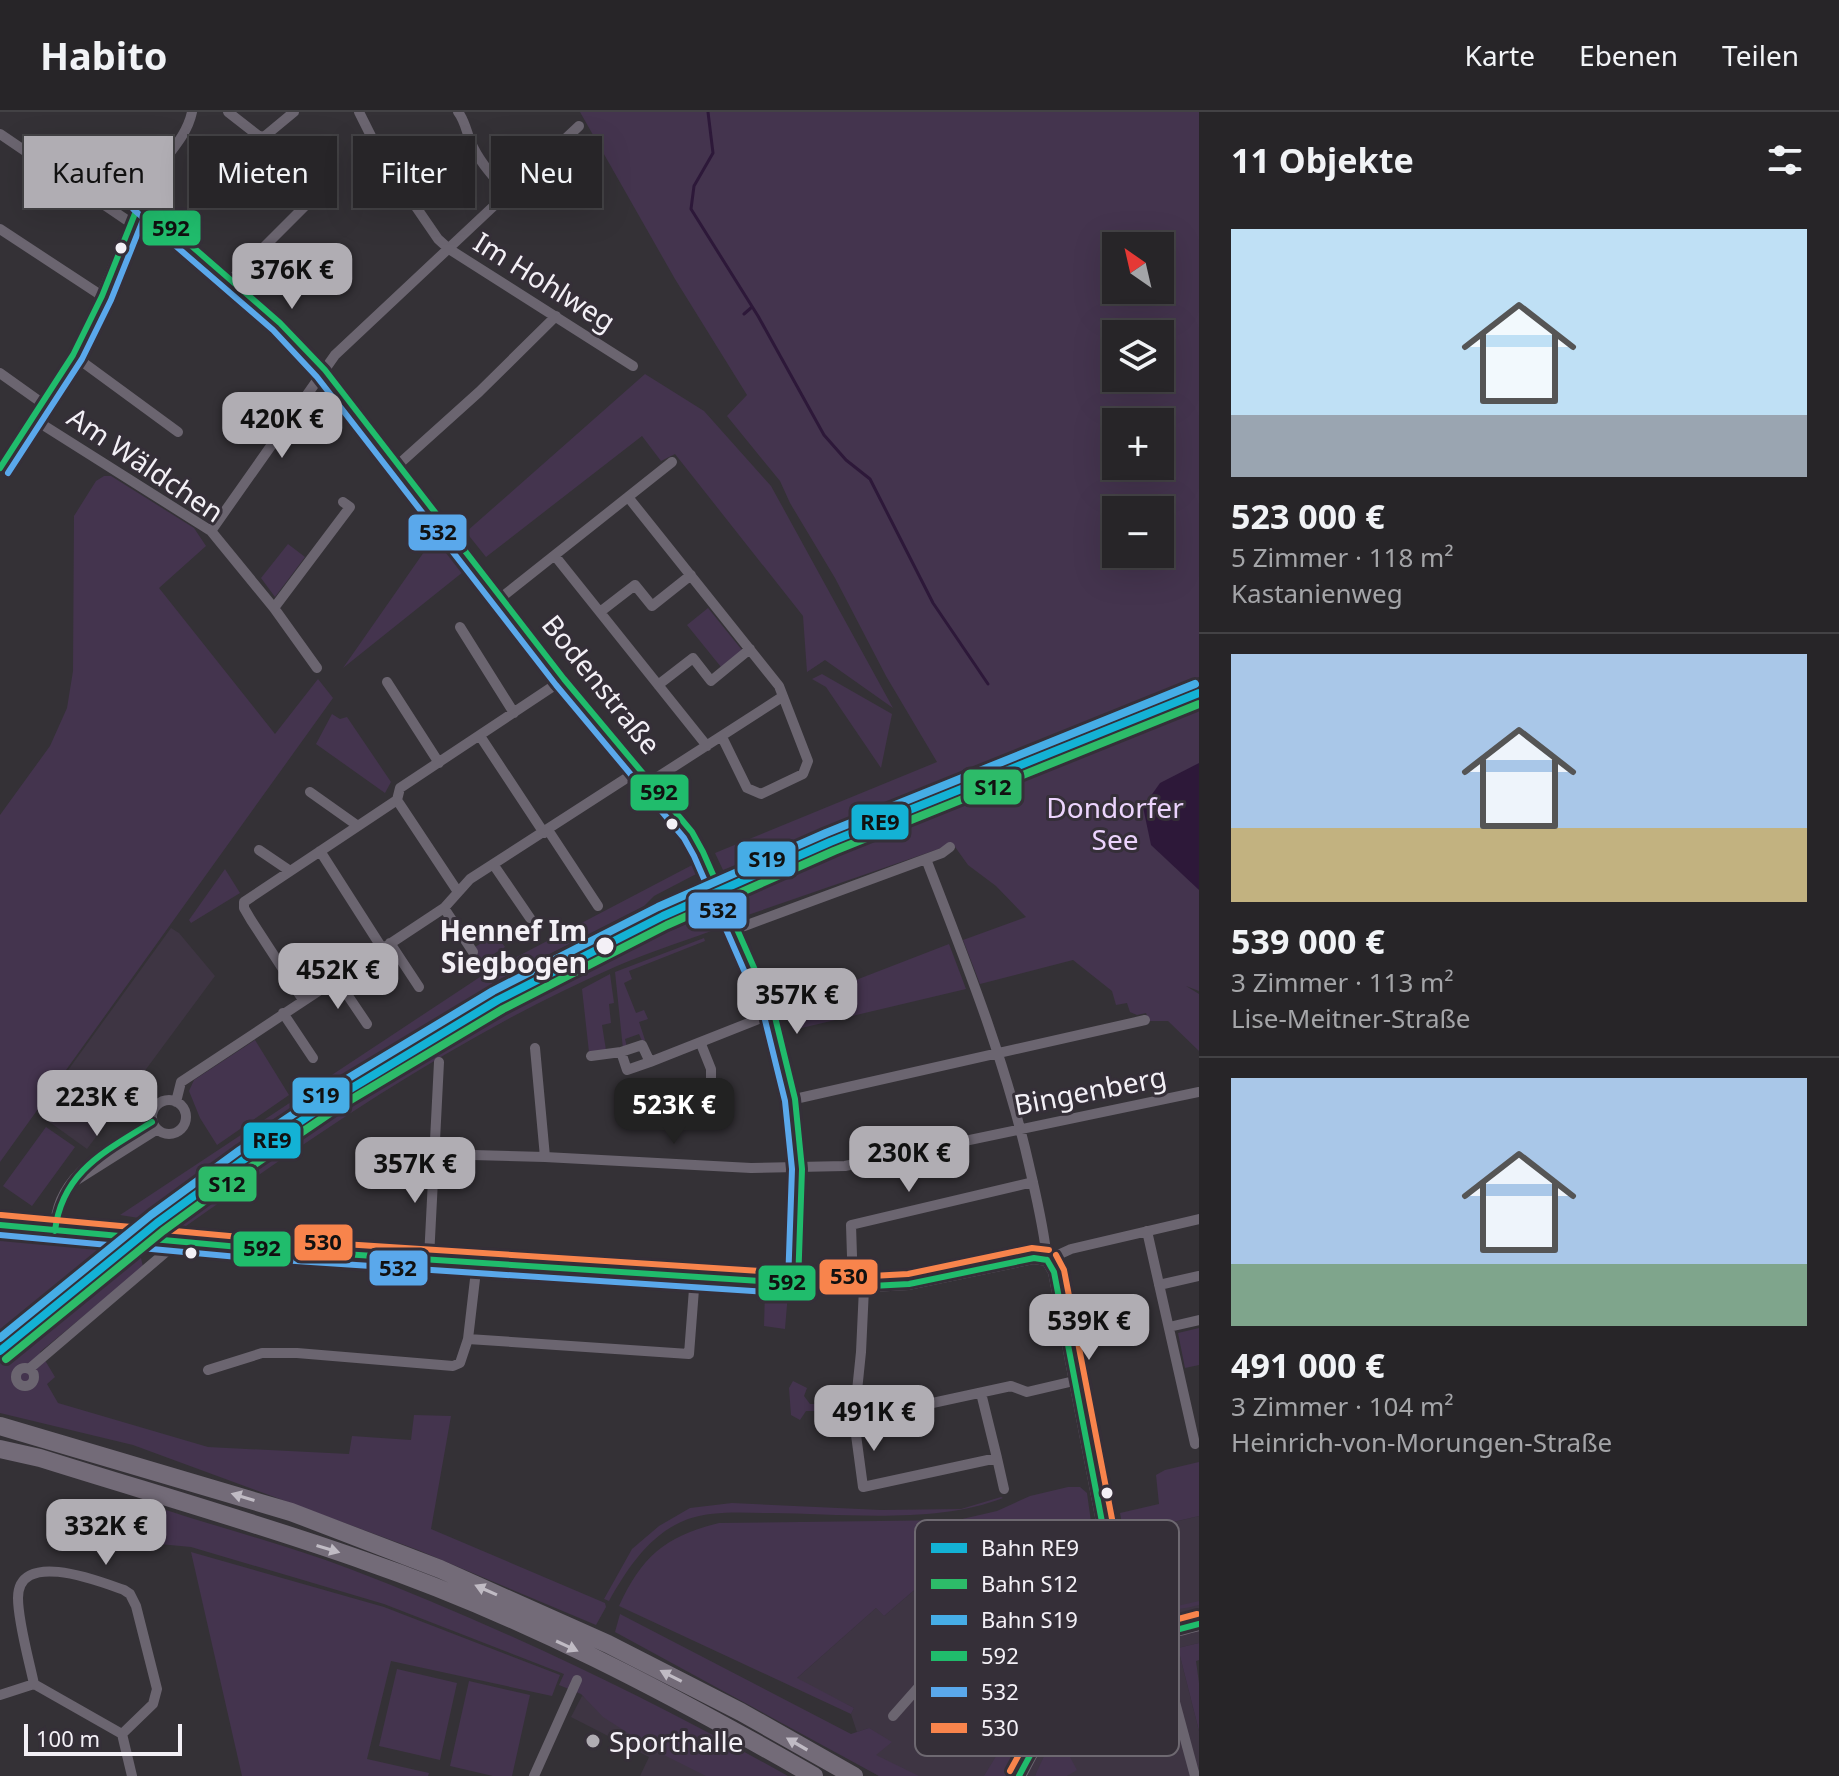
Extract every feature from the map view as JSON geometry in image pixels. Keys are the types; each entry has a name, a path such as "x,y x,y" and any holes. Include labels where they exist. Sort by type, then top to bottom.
{"highway":[{"path":"0,1426 291,1512 440,1569 608,1644 741,1712 854,1776"},
{"path":"0,1449 40,1458 380,1567 493,1612 708,1715 814,1776"}],"main road":[{"path":"1179,1629 1199,1624"},
{"path":"1019,1776 1030,1756"},
{"path":"1030,1776 1036,1756"}],"street":[{"path":"173,149 192,112"},
{"path":"228,112 260,137 294,112"},
{"name":"Im Hohlweg","path":"359,112 381,156 438,239 633,366"},
{"path":"458,112 471,145 491,175"},
{"path":"568,136 579,126"},
{"path":"0,134 131,223"},
{"path":"0,468 73,355 102,296 137,208"},
{"name":"Bodenstraße","path":"148,208 280,323 325,370 564,679 692,832 774,1013 795,1099 802,1169 798,1284"},
{"path":"230,281 303,208"},
{"path":"211,531 335,355 492,208"},
{"path":"0,229 102,296"},
{"path":"399,464 479,392 556,316"},
{"path":"73,355 178,432"},
{"path":"0,373 42,403"},
{"name":"Am Wäldchen","path":"32,418 211,531 274,608 317,668"},
{"path":"502,597 672,462"},
{"path":"628,497 779,686 808,761 803,774 761,794 755,793 747,788 722,737"},
{"path":"274,608 350,507 343,502"},
{"path":"555,556 707,746"},
{"path":"600,612 635,585 652,606 691,575"},
{"path":"460,627 514,713"},
{"path":"658,685 693,658 711,681 750,649"},
{"path":"303,1000 244,908 244,902 397,800 400,788 564,679"},
{"path":"387,682 439,763"},
{"path":"650,782 782,697"},
{"path":"480,736 598,906"},
{"path":"176,1102 181,1082 444,908 470,879 639,770"},
{"path":"310,792 358,826"},
{"path":"397,800 458,892"},
{"path":"736,924 926,859 950,847"},
{"path":"259,850 290,871"},
{"path":"320,851 419,987"},
{"path":"926,859 999,1053 1021,1131 1045,1237 1047,1260 1054,1272 1104,1520"},
{"path":"493,864 530,918"},
{"path":"444,908 473,952"},
{"path":"336,978 367,1024"},
{"path":"283,1013 313,1058"},
{"path":"621,1052 627,1070 701,1044 774,1013"},
{"path":"795,1099 1145,1020"},
{"path":"701,1044 711,1069 711,1083"},
{"path":"591,1056 621,1052 642,1045 650,1062"},
{"path":"535,1048 545,1157"},
{"path":"429,1258 439,1062"},
{"name":"Bingenberg","path":"435,1154 802,1169 845,1166 1199,1092"},
{"path":"55,1231 57,1210 70,1184 154,1126 157,1105 166,1100 181,1105 186,1116 183,1127 169,1135 154,1126"},
{"path":"997,1458 863,1487 854,1420 861,1352 859,1288 851,1225 1033,1182"},
{"path":"0,1225 250,1248 859,1288 909,1284 1034,1258 1047,1260 1071,1249 1199,1219"},
{"path":"1147,1231 1193,1412 1195,1444"},
{"path":"29,1369 180,1240"},
{"path":"208,1370 262,1353 453,1366 460,1363 468,1339 477,1262"},
{"path":"468,1339 689,1354 695,1276"},
{"path":"1159,1285 1199,1276"},
{"path":"1169,1327 1199,1320"},
{"path":"854,1420 1011,1386 1027,1392 1074,1381"},
{"path":"981,1393 1004,1489"},
{"path":"34,1684 18,1599 23,1582 35,1573 53,1570 124,1590 136,1606 157,1689 153,1704 122,1734"},
{"path":"534,1776 577,1680"},
{"path":"0,1695 34,1684 122,1734 132,1776"},
{"path":"893,1716 915,1691"},
{"path":"1179,1717 1195,1776"}],"shaded area":[{"name":"Dondorfer See","path":"1199,763 1199,890 1151,845 1143,807 1160,783"},
{"path":"171,928 179,933 215,976 87,1149 37,1113"},
{"path":"1199,1516 1199,1643 1179,1648 1179,1521"},
{"path":"915,1589 915,1756 1045,1756 1035,1776 879,1776 855,1762 869,1728 857,1732 851,1714 854,1708 796,1679 876,1608 884,1616"},
{"path":"1179,1652 1199,1731 1199,1776 1067,1776 1070,1773 1070,1757 1179,1756"},
{"path":"582,1696 735,1776 640,1776 649,1757 571,1717"}],"green space":[{"path":"580,112 1199,112 1199,677 723,870 715,853 937,762 886,676 780,481 727,416 747,395 675,279 602,151 602,136 594,136"},
{"path":"645,374 704,411 771,486 893,708 825,660 807,672 803,616 675,454 661,461 642,436 486,557 466,532"},
{"path":"111,476 194,528 206,546 159,588 275,734 318,679 333,698 0,1162 0,815 50,746 67,708 73,671 74,516 96,481"},
{"path":"440,529 445,535 444,546 463,572 343,668"},
{"path":"288,544 305,557 275,597 261,578"},
{"path":"708,608 742,650 721,667 687,625"},
{"path":"822,674 892,714 881,768 826,687 812,679"},
{"path":"1199,698 1199,991 1186,986 1199,994 1199,1051 1168,1021 1149,1021 1146,1013 1137,1015 1130,1012 1127,1003 1116,1005 1112,991 1073,960 980,984 963,940 1026,917 996,886 968,865 953,844 745,916 735,894 997,787 997,780"},
{"path":"332,714 340,719 347,717 391,782 385,793 316,744"},
{"path":"696,863 700,872 654,896 644,906 492,983 494,989 261,1134 145,1219 120,1215 486,973"},
{"path":"225,869 240,893 191,923 189,920"},
{"path":"718,910 725,926 617,966 504,1021 342,1119 186,1226 168,1225 307,1128 490,1014 654,933 670,931"},
{"path":"496,934 505,947 479,963 474,955 478,952 475,947"},
{"path":"704,938 705,941 629,971 632,979 624,983 636,1013 644,1010 648,1019 639,1022 645,1040 642,1041 639,1034 625,1039 627,1047 623,1049 615,972"},
{"path":"949,944 966,989 793,1030 786,1007"},
{"path":"610,974 614,1003 609,1004 611,1023 602,1025 606,1050 589,1052 582,989"},
{"path":"255,1040 289,1095 217,1145 200,1118 189,1091 194,1080"},
{"path":"46,1127 75,1147 32,1206 3,1186"},
{"path":"0,1240 136,1251 141,1258 143,1267 40,1352 55,1377 47,1384 58,1403 208,1447 349,1454 352,1436 411,1440 414,1415 451,1416 431,1529 605,1603 606,1607 596,1625 418,1550 133,1445 0,1413"},
{"path":"765,1291 788,1293 785,1329 764,1326"},
{"path":"1199,1328 1199,1365 1185,1368 1178,1333"},
{"path":"793,1381 807,1388 804,1396 810,1404 819,1404 820,1411 806,1411 800,1420 791,1415 789,1388"},
{"path":"1199,1462 1199,1516 1179,1521 1121,1520 1120,1513 1159,1504 1156,1475"},
{"path":"1080,1487 1087,1493 1091,1520 958,1520 997,1511 1030,1496"},
{"path":"1003,1498 977,1506 962,1509"},
{"path":"732,1503 881,1510 960,1509 889,1516 719,1513 698,1516 662,1533 641,1553 609,1601 604,1599 632,1549 659,1526 690,1508"},
{"path":"166,1510 281,1545 406,1591 518,1639 627,1691 788,1776 706,1776 656,1751 603,1717 581,1694 559,1685 564,1674 384,1604 191,1547 149,1543"},
{"path":"915,1521 915,1589 884,1616 876,1608 797,1678 854,1708 851,1714 619,1606 637,1574 658,1551 684,1534 719,1523"},
{"path":"191,1552 384,1607 560,1675 552,1696 391,1661 367,1759 429,1773 428,1776 242,1776"},
{"path":"1199,1601 1199,1605 1179,1608 1179,1606"},
{"path":"620,1614 851,1734 869,1728 892,1742 876,1755 919,1776 879,1776 615,1632"},
{"path":"1199,1643 1199,1660 1196,1661 1199,1731 1179,1652 1179,1648"},
{"path":"397,1669 457,1683 440,1760 379,1746"},
{"path":"469,1681 530,1695 512,1776 493,1776 450,1766"},
{"path":"996,1756 1017,1756 1007,1776 984,1776"},
{"path":"1045,1756 1070,1756 1077,1770 1067,1776 1035,1776"}],"waterway":[{"path":"708,112 713,153 694,186 691,209 758,316 824,435 846,460 870,479 933,603 988,684"},
{"path":"744,314 752,307"}],"rail line":[{"name":"S19","path":"0,1338 151,1215 240,1150 332,1088 493,991 658,907 826,833 1195,684"},
{"name":"RE9","path":"0,1351 157,1223 246,1158 337,1097 498,1000 663,916 830,842 1199,693"},
{"name":"S12","path":"6,1359 163,1231 252,1166 342,1105 503,1009 667,925 834,851 1199,704"}],"transit line":[{"name":"592","path":"0,468 73,355 102,296 140,201 280,323 325,370 564,679 692,832 703,852 774,1013 795,1099 802,1169 798,1284"},
{"name":"532","path":"8,473 82,359 111,300 148,208"},
{"name":"532","path":"133,209 273,330 317,377 556,685 684,838 764,1016 785,1101 792,1169 788,1284"},
{"name":"592","path":"55,1231 59,1210 77,1178 103,1153 152,1122"},
{"name":"530","path":"1,1215 251,1238 853,1277 908,1274 1032,1248 1049,1250"},
{"name":"592","path":"0,1225 250,1248 853,1287 909,1284 1034,1258 1047,1260"},
{"name":"532","path":"0,1235 249,1258 797,1294"},
{"name":"530","path":"1056,1255 1064,1270 1112,1520"},
{"name":"592","path":"1047,1260 1054,1272 1102,1520"},
{"name":"530","path":"1179,1619 1197,1614"},
{"name":"592","path":"1179,1630 1199,1624"},
{"name":"530","path":"1010,1771 1018,1756"},
{"name":"592","path":"1019,1776 1030,1756"}],"place":[{"name":"Hennef Im Siegbogen","path":"605,946"},
{"name":"Sporthalle","path":"593,1741"}]}
